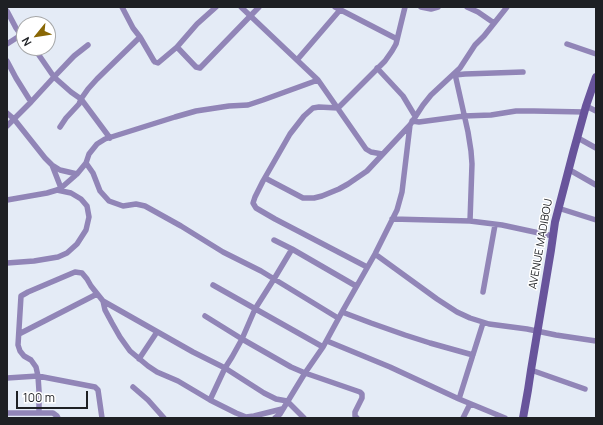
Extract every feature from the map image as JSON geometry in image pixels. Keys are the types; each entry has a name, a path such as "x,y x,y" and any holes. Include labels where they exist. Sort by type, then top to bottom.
{"street":[{"path":"8,7 7,11 16,28"},
{"path":"122,7 133,28 155,62 158,63 177,47 197,24 216,7"},
{"path":"241,7 318,80 366,149 371,152 382,154"},
{"path":"177,47 196,67 200,68 259,7"},
{"path":"367,267 282,223 256,208 253,203 265,178 290,134 308,112 313,108 319,107 338,108 385,61 392,51 397,39 405,7"},
{"path":"421,7 431,9 438,7"},
{"path":"467,7 478,12 494,23"},
{"path":"265,178 303,198 314,198 339,189 359,178 412,121 431,95 455,74 465,62 475,45 507,7"},
{"path":"297,60 337,9 397,39"},
{"path":"60,127 97,79 140,37"},
{"path":"567,44 596,54"},
{"path":"7,126 74,56 88,45"},
{"path":"40,56 54,77 81,99 110,138"},
{"path":"7,61 31,102"},
{"path":"103,301 105,310 112,323 130,351 157,372 178,380 210,400 246,417 280,415 287,401 327,340 375,254 397,210 402,192 412,121 403,96 377,68"},
{"path":"455,74 523,72"},
{"path":"455,74 468,132 472,164 470,221"},
{"name":"AVENUE MADIBOU","path":"522,418 558,208 568,169 596,77"},
{"path":"7,200 47,193 59,189 77,174 97,144 110,138 196,111 248,105 318,80"},
{"path":"412,121 419,122 516,111 586,109 596,111"},
{"path":"7,113 14,119 52,165 60,170 77,174"},
{"path":"578,138 596,148"},
{"path":"86,162 94,173 100,191 109,201 123,206 136,204 145,206 223,252 261,271 338,318"},
{"path":"52,165 59,189"},
{"path":"568,169 596,185"},
{"path":"7,263 34,262 58,257 67,253 77,244 86,230 89,218 87,206 71,193 59,189"},
{"path":"558,208 596,220"},
{"path":"392,219 470,221 553,236"},
{"path":"482,292 495,225"},
{"path":"274,240 356,286"},
{"path":"210,400 225,368 242,339 255,309 292,249"},
{"path":"375,254 457,312 470,318 483,323 596,340"},
{"path":"39,413 39,391 36,367 20,352 18,345 21,296 75,272 82,273 103,301 193,352 225,368 264,393 276,399 287,401 304,418"},
{"path":"213,285 323,347"},
{"path":"19,334 97,294"},
{"path":"342,312 411,337 473,355"},
{"path":"206,316 242,339 291,367 360,392 362,394 362,398 355,412 355,416 357,418"},
{"path":"459,399 483,323"},
{"path":"139,359 157,332"},
{"path":"327,340 470,404 505,418"},
{"path":"530,370 586,389"},
{"path":"7,378 38,376 95,387 98,390 102,418"},
{"path":"133,387 148,400 164,418"},
{"path":"463,418 470,404"},
{"path":"7,413 53,413 58,418"}]}
